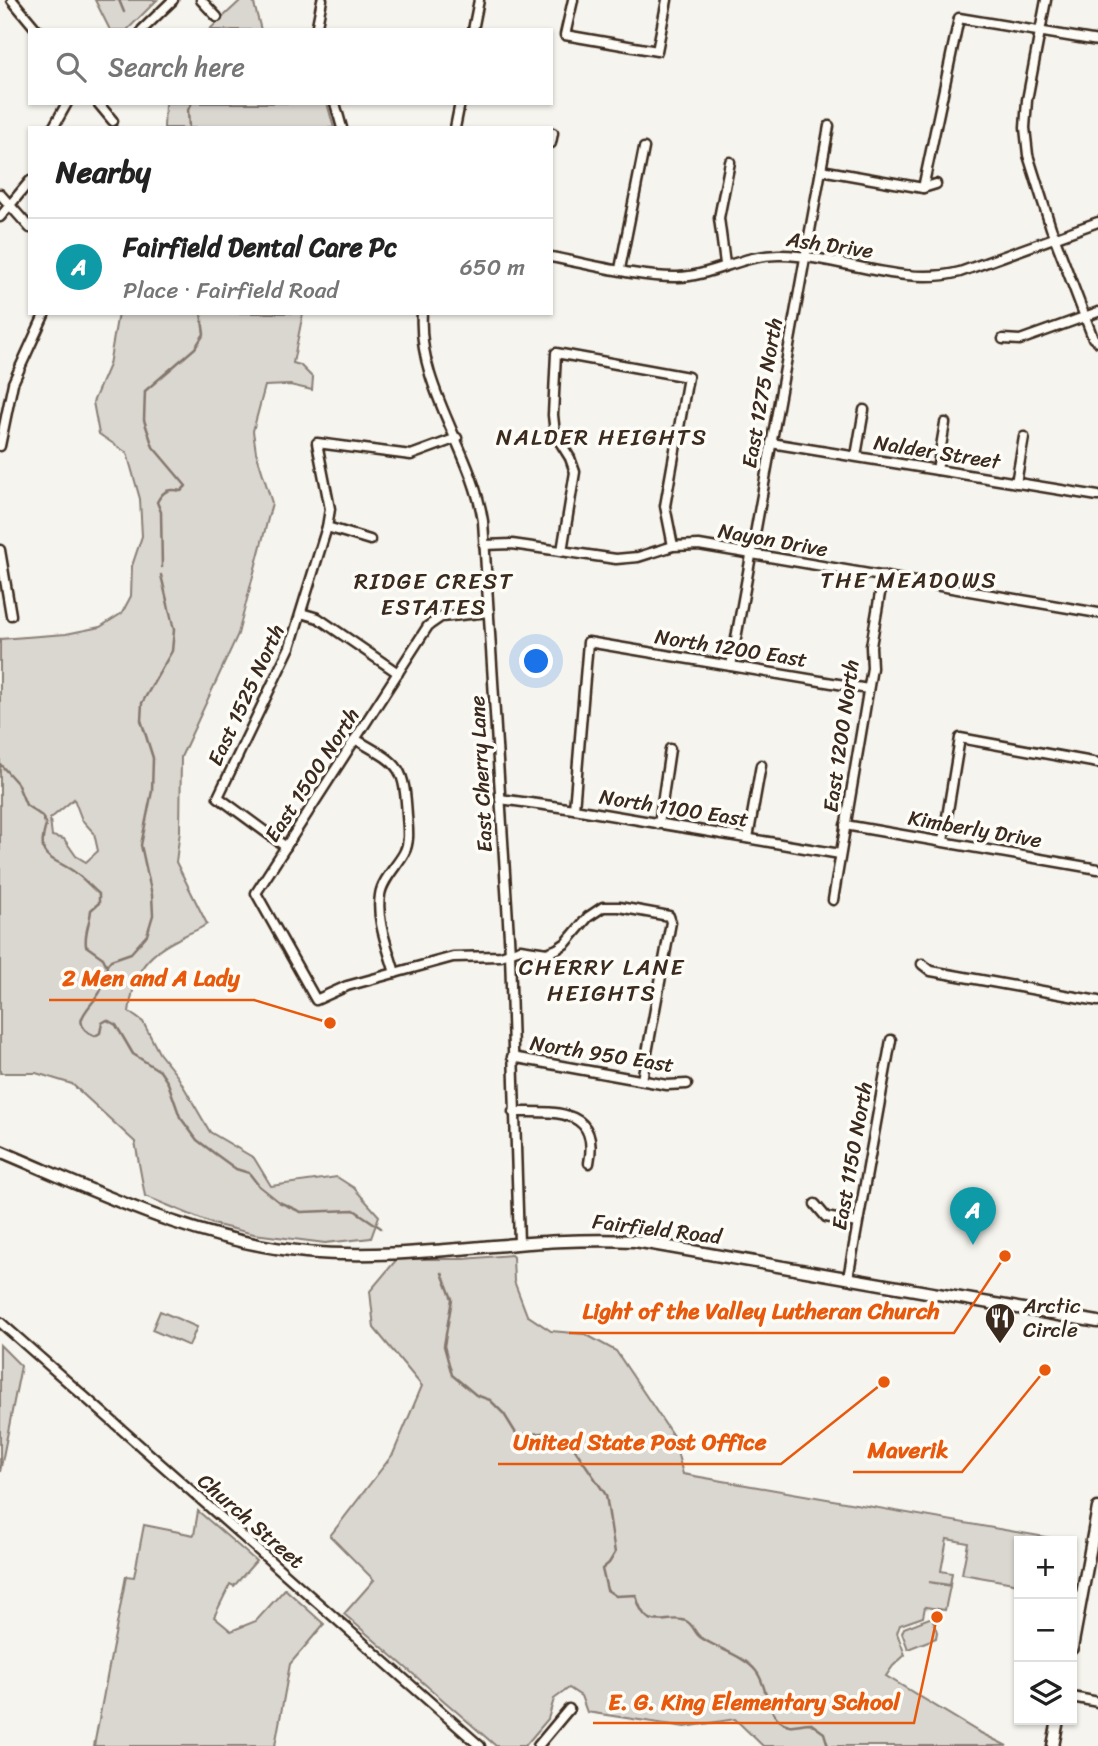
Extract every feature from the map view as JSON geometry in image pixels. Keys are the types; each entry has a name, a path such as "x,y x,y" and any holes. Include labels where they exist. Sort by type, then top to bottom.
{"main road":[{"name":"Fairfield Road","path":"0,1151 167,1222 253,1245 309,1252 393,1252 587,1239 635,1241 1098,1322"},
{"path":"1077,1621 1098,1508"},
{"path":"1053,1746 1057,1725"}],"street":[{"path":"12,0 35,28"},
{"path":"144,28 173,0"},
{"path":"201,0 217,17"},
{"path":"316,28 322,0"},
{"path":"474,28 479,0"},
{"path":"573,0 565,35 657,51 667,0"},
{"path":"1046,0 1027,100 1025,128 1028,155 1055,238 1093,338 1098,342"},
{"path":"923,188 959,18 1098,41"},
{"path":"54,126 66,105"},
{"path":"100,105 113,121"},
{"path":"336,105 341,126"},
{"path":"455,126 460,105"},
{"name":"East 1275 North","path":"730,666 829,126"},
{"path":"620,269 644,149"},
{"path":"725,264 719,218 730,162"},
{"path":"821,170 923,188 936,184"},
{"path":"0,217 28,184"},
{"path":"0,194 28,226"},
{"name":"Ash Drive","path":"553,257 677,277 701,274 725,264 755,257 779,255 918,277 942,277 1098,222"},
{"path":"1003,340 1020,340 1098,312"},
{"path":"0,446 13,383 44,315"},
{"name":"East Cherry Lane","path":"422,315 426,361 480,500 510,953 519,1243"},
{"path":"562,551 575,472 555,434 553,415 556,353 688,377 665,506 673,546"},
{"path":"856,456 864,410"},
{"path":"937,470 944,423"},
{"path":"1016,483 1024,437"},
{"name":"East 1525 North","path":"286,847 218,797 290,647 327,527 330,509 317,443 411,455 457,438"},
{"name":"Nalder Street","path":"771,443 1097,496"},
{"path":"1097,496 1098,486"},
{"path":"327,527 370,540"},
{"name":"Nayon Drive","path":"484,545 512,544 616,559 638,557 673,546 699,545 1098,613"},
{"path":"0,550 11,615"},
{"name":"East 1200 North","path":"833,900 872,668 871,646 883,576"},
{"name":"East 1500 North","path":"395,973 347,986 316,1000 256,893 428,626 441,617 489,612"},
{"path":"301,613 317,618 398,673"},
{"name":"North 1200 East","path":"575,809 588,642 868,689"},
{"path":"943,841 960,738 1098,763"},
{"path":"355,739 387,758 401,771 405,783 408,836 405,850 381,890 379,912 395,973 453,957 501,956 520,949 547,953 557,950 589,917 603,907 619,907 669,916 671,922 642,1080"},
{"path":"659,824 670,749"},
{"path":"748,838 761,765"},
{"name":"North 1100 East","path":"500,799 841,854"},
{"name":"Kimberly Drive","path":"845,825 1098,869"},
{"path":"922,964 931,971 1098,1001"},
{"name":"East 1150 North","path":"848,1278 891,1040"},
{"name":"North 950 East","path":"512,1057 667,1085 687,1084"},
{"path":"513,1112 559,1113 578,1120 590,1138 592,1148 589,1163"},
{"path":"815,1204 826,1217 858,1223"},
{"name":"Church Street","path":"0,1322 480,1746"},
{"path":"1077,1698 1098,1702"},
{"path":"538,1746 569,1709"}],"shaded area":[{"path":"95,0 157,0 129,28 109,28"},
{"path":"241,0 253,0 260,28 211,28"},
{"path":"165,105 328,105 333,126 164,126"},
{"path":"118,315 303,315 293,363 300,365 313,378 312,390 290,385 265,386 253,431 256,452 272,503 238,634 181,757 180,831 176,862 207,924 166,946 148,960 137,977 129,1012 143,1022 159,1053 178,1077 210,1132 254,1158 271,1186 337,1177 354,1188 379,1216 371,1238 325,1243 254,1234 213,1224 145,1196 135,1142 72,1084 36,1073 0,1073 0,639 66,634 100,627 122,613 131,596 132,566 142,536 140,499 127,453 99,434 93,402 109,365","holes":["74,799 82,820 94,833 98,851 86,862 76,856 64,839 52,836 50,819"]},
{"path":"511,1255 514,1281 527,1315 551,1331 585,1334 616,1351 673,1436 683,1474 1039,1536 1014,1536 1014,1583 962,1574 968,1543 947,1539 941,1571 952,1573 950,1585 929,1582 950,1586 945,1610 925,1607 923,1617 900,1625 897,1633 905,1655 886,1676 1007,1746 763,1746 735,1719 685,1727 587,1712 581,1696 569,1688 554,1699 548,1719 525,1746 496,1746 344,1614 374,1580 330,1536 393,1454 422,1386 374,1328 370,1291 397,1259 464,1259"},
{"path":"160,1311 197,1327 189,1346 152,1330"},
{"path":"0,1345 21,1366 0,1472"},
{"path":"198,1511 256,1561 234,1586 230,1584 214,1617 231,1631 256,1621 285,1589 324,1624 290,1664 275,1746 94,1746 126,1576 134,1577 144,1525 194,1535"},
{"path":"932,1617 937,1632 936,1638 908,1649 902,1633 904,1628"}],"waterway":[{"path":"119,0 124,12"},
{"path":"189,126 188,110 191,105"},
{"path":"162,567 161,512 157,502 166,491 181,491 186,486 153,447 144,420 145,391 195,348 204,334 201,315"},
{"path":"107,965 111,960 131,953 147,935 153,915 152,895 141,845 152,791 153,758 141,720 142,703 172,651 174,630 161,575"},
{"path":"0,764 17,783 26,805 42,816 46,825 42,844 46,854 76,873 99,894 99,903 91,910 86,946 103,958 106,964"},
{"path":"107,965 103,985 83,1015 82,1026 95,1036 100,1033 102,1023 107,1020 116,1025 133,1054 160,1071 168,1083 180,1117 197,1140 236,1169 249,1173 259,1186 279,1202 301,1212 354,1210 381,1228"},
{"path":"442,1273 452,1299 444,1346 452,1375 476,1395 490,1400 504,1414 517,1435 554,1432 574,1448 606,1495 615,1553 602,1569 607,1590 616,1596 636,1595 640,1608 651,1620 686,1621 700,1637 751,1665 760,1677 772,1709 781,1722 789,1725 810,1723 824,1733 828,1746"}],"place":[{"name":"2 Men and A Lady","path":"330,1023"},
{"name":"Fairfield Dental Care Pc","path":"973,1245"},
{"name":"Light of the Valley Lutheran Church","path":"1005,1256"},
{"name":"Arctic Circle","path":"1000,1345"},
{"name":"Maverik","path":"1045,1370"},
{"name":"United State Post Office","path":"884,1382"},
{"name":"E. G. King Elementary School","path":"937,1617"}],"district":[{"name":"NALDER HEIGHTS","path":"602,437"},
{"name":"THE MEADOWS","path":"909,580"},
{"name":"RIDGE CREST ESTATES","path":"434,594"},
{"name":"CHERRY LANE HEIGHTS","path":"602,980"}]}
